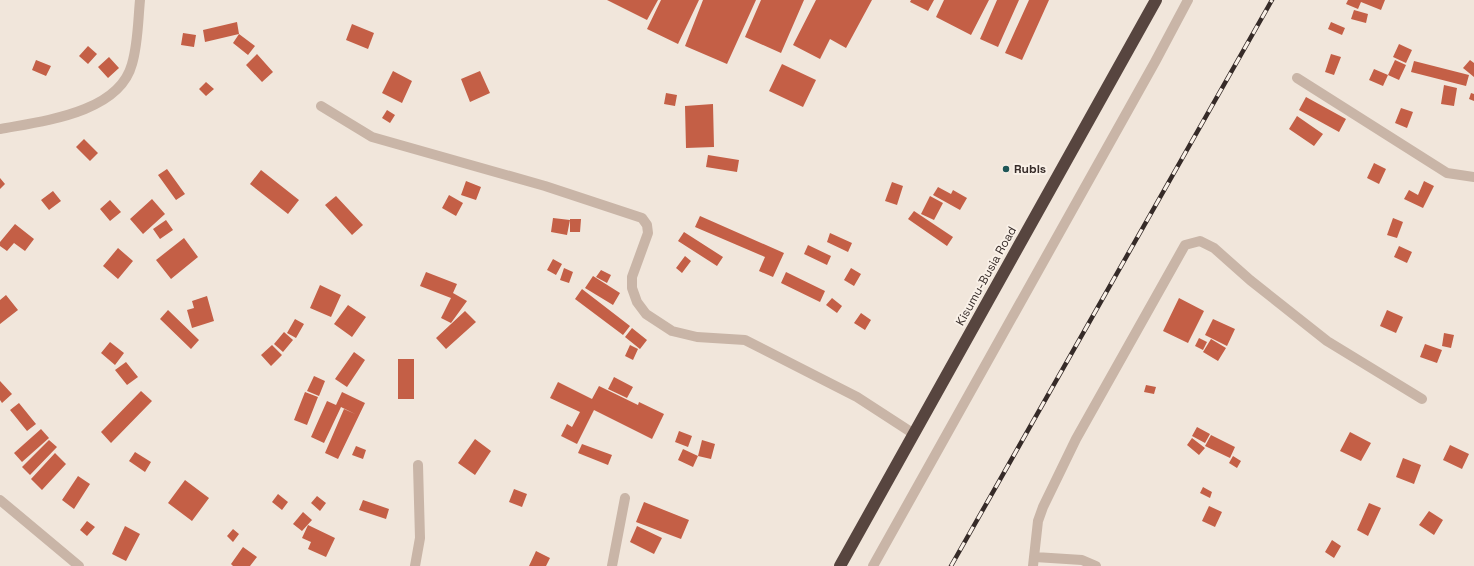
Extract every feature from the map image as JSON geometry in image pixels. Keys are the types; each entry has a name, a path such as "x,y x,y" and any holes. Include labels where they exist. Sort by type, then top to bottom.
{"highway":[{"name":"Kisumu-Busia Road","path":"840,566 1156,0"}],"street":[{"path":"0,129 77,112 102,101 117,90 126,79 132,64 140,0"},
{"path":"873,566 1152,69 1188,0"},
{"path":"1297,78 1447,173 1474,177"},
{"path":"322,106 372,137 545,186 642,218 647,225 648,233 632,277 632,288 637,302 646,314 672,331 697,337 745,340 857,397 914,434"},
{"path":"1096,566 1082,560 1034,562 1038,521 1076,439 1185,245 1200,241 1214,248 1250,280 1327,341 1422,399"},
{"path":"415,566 420,538 418,465"},
{"path":"612,566 625,498"},
{"path":"0,500 79,566"}],"building":[{"path":"607,0 658,0 647,20"},
{"path":"661,0 699,0 678,44 647,29"},
{"path":"703,0 756,0 727,64 685,46"},
{"path":"761,0 804,0 781,53 745,37"},
{"path":"816,0 872,0 846,48 830,39 820,59 793,45"},
{"path":"911,0 934,0 928,11 910,2"},
{"path":"944,0 989,0 971,35 936,17"},
{"path":"997,0 1019,0 998,47 980,39"},
{"path":"1029,0 1049,0 1022,60 1005,53"},
{"path":"1348,0 1385,0 1381,10 1361,2 1358,9 1346,4"},
{"path":"1354,10 1368,14 1366,23 1351,19"},
{"path":"237,22 239,34 205,42 203,30"},
{"path":"1331,22 1345,28 1342,35 1328,29"},
{"path":"352,24 374,33 368,49 346,40"},
{"path":"183,33 196,35 194,47 181,45"},
{"path":"239,34 255,46 248,55 233,43"},
{"path":"1399,44 1412,50 1406,63 1393,57"},
{"path":"88,46 97,54 88,64 79,56"},
{"path":"257,54 273,72 262,82 246,65"},
{"path":"1331,54 1341,57 1334,75 1325,72"},
{"path":"109,57 119,68 108,78 98,67"},
{"path":"36,60 51,66 46,76 32,70"},
{"path":"1395,60 1406,65 1399,80 1388,75"},
{"path":"1470,60 1474,63 1474,77 1463,68"},
{"path":"1414,61 1469,75 1466,86 1411,72"},
{"path":"782,64 816,80 803,107 769,91"},
{"path":"1374,69 1388,75 1383,86 1369,80"},
{"path":"393,71 412,81 402,103 382,93"},
{"path":"480,71 490,93 470,102 461,79"},
{"path":"206,82 214,89 206,96 199,89"},
{"path":"1444,85 1457,88 1454,106 1441,104"},
{"path":"666,93 677,95 675,106 664,104"},
{"path":"1471,93 1474,94 1474,101 1469,99"},
{"path":"1306,97 1346,119 1339,132 1299,110"},
{"path":"713,104 714,147 686,148 685,106"},
{"path":"1401,108 1413,112 1407,128 1395,123"},
{"path":"387,110 395,115 390,123 382,118"},
{"path":"1297,116 1323,134 1314,146 1289,129"},
{"path":"84,139 98,153 90,161 76,147"},
{"path":"708,155 739,160 737,172 706,167"},
{"path":"1374,163 1386,169 1379,184 1367,178"},
{"path":"167,169 185,194 176,200 158,175"},
{"path":"261,170 299,200 288,214 250,184"},
{"path":"0,178 5,184 0,189"},
{"path":"466,181 481,187 476,200 461,195"},
{"path":"1424,181 1434,186 1423,208 1404,199 1409,190 1418,195"},
{"path":"892,182 903,186 897,205 885,201"},
{"path":"938,187 951,194 953,190 967,198 960,210 933,195"},
{"path":"53,191 61,201 49,210 41,200"},
{"path":"449,195 463,203 456,216 442,208"},
{"path":"336,196 363,225 352,235 325,205"},
{"path":"930,196 943,203 934,220 921,214"},
{"path":"152,199 165,214 143,234 130,219"},
{"path":"110,200 121,212 110,221 100,209"},
{"path":"914,211 953,237 947,246 908,219"},
{"path":"700,216 784,253 773,277 759,271 765,257 695,227"},
{"path":"553,218 570,220 567,235 551,232"},
{"path":"1393,218 1403,222 1397,238 1387,235"},
{"path":"570,219 581,219 580,232 570,232"},
{"path":"166,220 173,230 160,239 153,229"},
{"path":"15,224 34,239 25,251 14,243 7,251 0,246 0,242"},
{"path":"684,232 723,257 717,266 678,241"},
{"path":"830,233 852,243 848,252 827,242"},
{"path":"184,238 198,257 171,279 156,260"},
{"path":"808,245 831,256 827,265 804,254"},
{"path":"1399,246 1412,252 1407,263 1394,257"},
{"path":"118,248 133,261 118,279 103,266"},
{"path":"685,256 691,261 682,273 676,268"},
{"path":"553,259 562,264 556,275 547,270"},
{"path":"564,268 573,272 569,283 560,280"},
{"path":"851,268 861,274 854,286 844,280"},
{"path":"601,270 611,275 607,283 596,277"},
{"path":"426,272 457,284 453,293 467,301 451,323 441,318 451,298 420,286"},
{"path":"786,272 825,291 820,302 781,283"},
{"path":"593,276 620,293 613,305 585,288"},
{"path":"320,285 341,295 331,317 310,308"},
{"path":"582,289 630,326 623,335 575,299"},
{"path":"6,295 18,310 0,324 0,300"},
{"path":"207,296 214,321 192,328 187,310 194,308 192,301"},
{"path":"832,298 842,306 837,313 826,305"},
{"path":"1179,298 1204,311 1188,343 1163,331"},
{"path":"348,305 366,317 352,337 334,324"},
{"path":"168,310 199,340 191,349 160,319"},
{"path":"1387,310 1403,317 1396,333 1380,326"},
{"path":"465,311 476,322 446,349 436,338"},
{"path":"861,313 871,320 865,330 854,323"},
{"path":"295,319 304,324 296,338 287,333"},
{"path":"1213,319 1235,329 1227,346 1205,335"},
{"path":"632,328 647,340 640,349 625,337"},
{"path":"284,332 293,340 283,352 274,344"},
{"path":"1444,333 1454,335 1451,348 1442,346"},
{"path":"1199,338 1207,342 1203,350 1195,346"},
{"path":"1211,339 1226,348 1218,361 1203,352"},
{"path":"110,342 124,353 115,365 101,353"},
{"path":"1425,344 1442,350 1437,363 1420,357"},
{"path":"272,345 282,355 271,366 261,355"},
{"path":"630,345 638,349 633,360 625,356"},
{"path":"354,352 365,360 347,387 335,379"},
{"path":"398,359 414,359 414,399 398,399"},
{"path":"126,362 138,377 127,385 115,370"},
{"path":"314,376 325,381 319,396 307,391"},
{"path":"614,377 633,387 627,398 608,389"},
{"path":"0,381 12,394 2,403 0,400"},
{"path":"558,382 592,399 599,386 638,405 639,402 664,414 652,439 594,410 577,444 561,436 567,424 572,427 580,412 550,398"},
{"path":"1146,385 1156,387 1154,394 1144,392"},
{"path":"141,391 152,401 111,443 101,432"},
{"path":"305,392 318,397 307,425 294,420"},
{"path":"342,392 365,403 338,459 325,453 344,409 355,414 341,407 324,443 311,437 327,401 336,405"},
{"path":"19,403 36,424 27,431 10,410"},
{"path":"1197,427 1210,434 1205,443 1192,436"},
{"path":"41,429 49,438 22,462 14,453"},
{"path":"679,431 692,436 688,447 675,442"},
{"path":"1350,432 1371,443 1361,461 1340,451"},
{"path":"1211,435 1235,447 1230,458 1205,446"},
{"path":"1192,438 1205,448 1199,455 1187,445"},
{"path":"475,439 491,451 475,475 458,463"},
{"path":"49,440 57,447 30,475 22,467"},
{"path":"702,440 715,444 711,459 698,456"},
{"path":"582,444 612,455 608,465 578,453"},
{"path":"1450,445 1469,454 1462,469 1443,460"},
{"path":"356,446 366,450 363,459 352,455"},
{"path":"683,449 698,456 693,467 678,460"},
{"path":"135,452 151,462 145,472 129,461"},
{"path":"55,453 66,464 42,490 31,479"},
{"path":"1233,456 1241,461 1237,468 1229,463"},
{"path":"1403,458 1421,465 1414,484 1396,477"},
{"path":"78,476 90,484 74,509 62,500"},
{"path":"185,480 209,498 192,521 168,503"},
{"path":"1203,487 1212,492 1210,498 1200,493"},
{"path":"514,489 527,494 522,507 509,502"},
{"path":"278,494 288,502 282,510 272,502"},
{"path":"317,496 326,503 320,511 311,503"},
{"path":"363,500 389,509 386,519 359,510"},
{"path":"644,502 689,520 681,539 636,522"},
{"path":"1369,503 1381,508 1368,536 1357,530"},
{"path":"1209,506 1222,512 1215,527 1202,521"},
{"path":"1429,511 1443,520 1434,535 1419,525"},
{"path":"303,512 312,520 302,531 293,524"},
{"path":"87,521 95,527 87,536 80,530"},
{"path":"308,525 335,538 326,557 308,549 311,542 302,538"},
{"path":"125,526 140,534 126,561 112,554"},
{"path":"637,526 662,538 654,554 630,542"},
{"path":"233,529 239,534 233,542 227,536"},
{"path":"1332,540 1341,546 1334,558 1325,552"},
{"path":"243,547 257,557 250,566 233,566 231,564"},
{"path":"536,551 550,558 546,566 529,566"}],"railway":[{"path":"951,566 1272,0"}],"place":[{"name":"Rubis","path":"1006,169"}]}
